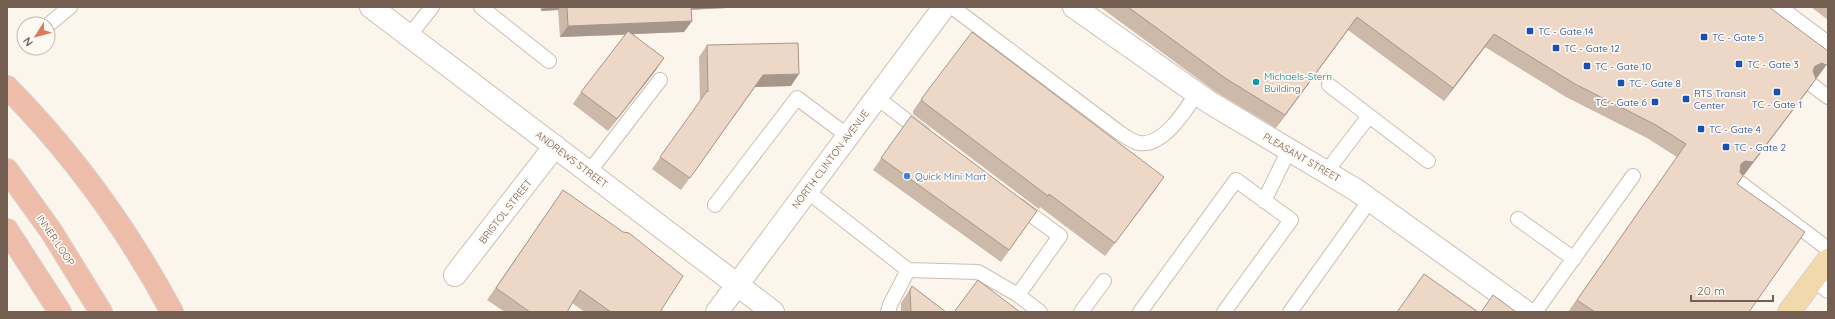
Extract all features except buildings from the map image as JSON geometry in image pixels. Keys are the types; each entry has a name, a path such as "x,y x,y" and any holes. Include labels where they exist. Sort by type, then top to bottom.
{"highway":[{"path":"7,87 58,142 96,191 130,240 172,312"},
{"name":"INNER LOOP","path":"7,170 52,231 101,312"},
{"path":"7,230 60,312"}],"main road":[{"path":"1789,312 1821,285 1828,260"}],"street":[{"name":"ANDREWS STREET","path":"371,7 773,312"},
{"name":"NORTH CLINTON AVENUE","path":"717,312 944,7"},
{"name":"PLEASANT STREET","path":"1074,7 1197,93 1289,150 1327,171 1370,200 1526,312"},
{"path":"1772,7 1828,48"},
{"name":"BRISTOL STREET","path":"455,275 555,146"}],"lane":[{"path":"56,18 70,7"},
{"path":"409,36 432,7"},
{"path":"481,7 549,61"},
{"path":"952,7 1120,134 1140,144 1154,141 1170,130 1197,93"},
{"path":"589,172 660,80"},
{"path":"1328,85 1428,161"},
{"path":"1812,85 1828,97"},
{"path":"876,97 933,140"},
{"path":"715,205 797,98 848,136"},
{"path":"1327,171 1369,116"},
{"path":"1264,201 1289,150"},
{"path":"1535,312 1633,176"},
{"path":"1140,312 1236,180 1291,220 1224,312"},
{"path":"1739,182 1828,249"},
{"path":"807,191 908,270 978,272 1018,295 1040,312"},
{"path":"1009,198 1060,236 1018,295"},
{"path":"1290,312 1370,200"},
{"path":"1518,219 1574,259"},
{"path":"888,312 890,305 908,270"},
{"path":"1081,312 1104,281"}],"place":[{"name":"TC - Gate 14","path":"1530,31"},
{"name":"TC - Gate 5","path":"1704,37"},
{"name":"TC - Gate 12","path":"1556,48"},
{"name":"TC - Gate 3","path":"1739,64"},
{"name":"TC - Gate 10","path":"1587,66"},
{"name":"Michaels-Stern Building","path":"1256,82"},
{"name":"TC - Gate 8","path":"1621,83"},
{"name":"TC - Gate 1","path":"1777,92"},
{"name":"RTS Transit Center","path":"1686,99"},
{"name":"TC - Gate 6","path":"1655,102"},
{"name":"TC - Gate 4","path":"1701,129"},
{"name":"TC - Gate 2","path":"1726,147"},
{"name":"Quick Mini Mart","path":"907,176"}]}
